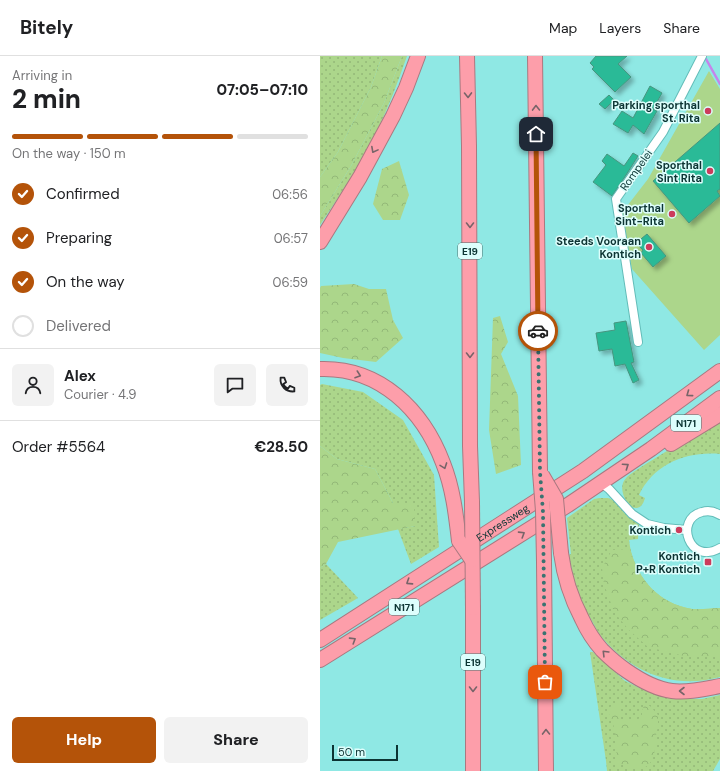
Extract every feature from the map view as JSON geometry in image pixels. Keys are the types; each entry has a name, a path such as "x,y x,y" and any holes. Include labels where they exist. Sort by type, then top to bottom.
{"highway":[{"path":"320,242 360,177 393,116 406,88 418,56"},
{"name":"E19","path":"467,56 470,154 470,446 472,502 474,771"},
{"path":"535,56 540,472 543,512 546,771"},
{"path":"320,369 344,370 370,379 388,389 405,402 421,420 444,463 456,512 459,541 472,560"},
{"name":"Expressweg","path":"320,640 583,470 720,371"},
{"name":"Expressweg","path":"320,660 568,505 651,449 720,398"},
{"path":"651,449 668,446 720,414"},
{"path":"583,470 601,483"},
{"path":"540,472 556,499 561,553 567,582 574,602 588,631 601,649 616,663 635,677 649,684 671,691 699,691 720,686"},
{"path":"320,631 346,617 372,606"}],"street":[{"name":"Rompelei","path":"638,342 616,198 663,132 702,56"},
{"path":"601,483 609,489 632,514 647,524 664,528 687,530"},
{"path":"720,515 715,512 708,511 698,513 691,519 687,530 688,538 695,548 708,552 720,548"}],"green space":[{"path":"320,56 382,56 371,87 338,152 320,177"},
{"path":"382,56 402,56 384,103 351,166 320,216 320,177 338,152 371,87"},
{"path":"402,56 407,56 393,95 376,133 357,168 320,225 320,216 351,166 384,103"},
{"name":"Sporthal Sint-Rita","path":"709,71 720,89 720,335 704,350 632,269 622,218 624,210 648,179"},
{"path":"399,161 409,195 400,220 383,220 373,204 382,169"},
{"path":"354,284 369,289 386,289 393,320 403,338 376,362 343,358 320,353 320,288 321,286"},
{"path":"500,316 508,342 501,354 518,396 521,465 496,474 489,430 493,318"},
{"path":"322,384 363,392 403,420 434,475 439,547 411,564 398,529 415,526 393,503 375,469 337,459 320,446 320,385"},
{"path":"720,418 720,454 683,457 672,462 653,475 645,484 639,495 645,498 641,506 637,508 629,505 624,497 622,487 628,476"},
{"path":"320,446 337,459 375,469 393,503 414,505 415,526 338,542 326,564 320,568"},
{"path":"608,498 613,500 626,514 639,524 638,539 629,540 631,553 641,576 657,594 679,606 692,609 720,608 720,677 686,681 654,675 625,659 612,648 599,633 584,606 575,581 569,555 571,554 567,518 594,499"},
{"path":"630,549 639,571 660,596 680,606 692,609 720,608 720,655 684,656 648,647 629,630 614,612 604,584 602,568 612,550"},
{"path":"326,564 358,598 320,620 320,568"},
{"path":"590,652 593,652 625,681 646,691 666,697 684,699 702,699 720,695 720,759 713,771 607,771"},
{"path":"615,704 620,705 621,720 638,719 642,716 644,706 650,706 658,715 654,756 650,764 646,767 638,769 617,763 613,722 609,714 610,707"}],"building":[{"path":"596,56 627,56 618,64 631,77 615,92 592,69 594,67 590,63"},
{"path":"650,86 662,93 653,109 657,111 644,134 633,125 628,133 613,124 622,111 633,118"},
{"path":"609,95 614,100 605,109 599,104"},
{"path":"720,123 720,189 717,191 720,196 689,223 653,181"},
{"path":"633,153 638,156 612,196 593,182 606,165 602,161 607,154 624,166"},
{"name":"Steeds Vooraan Kontich","path":"647,234 666,256 653,267 641,253 643,250 636,243"},
{"path":"626,321 634,362 631,363 639,380 633,383 625,364 615,366 612,349 599,351 596,333 615,330 614,323"}],"waterway":[{"path":"706,59 720,84"}],"way so far":[{"path":"538,331 540,472 543,512 544,562 545,682"}],"place":[{"name":"Parking sporthal St. Rita","path":"708,111"},
{"name":"Sporthal Sint Rita","path":"710,171"},
{"name":"Sporthal Sint-Rita","path":"672,214"},
{"name":"Steeds Vooraan Kontich","path":"649,247"},
{"name":"Kontich","path":"679,530"},
{"name":"Kontich P+R Kontich","path":"708,562"}],"route":[{"path":"536,134 538,331"}]}
